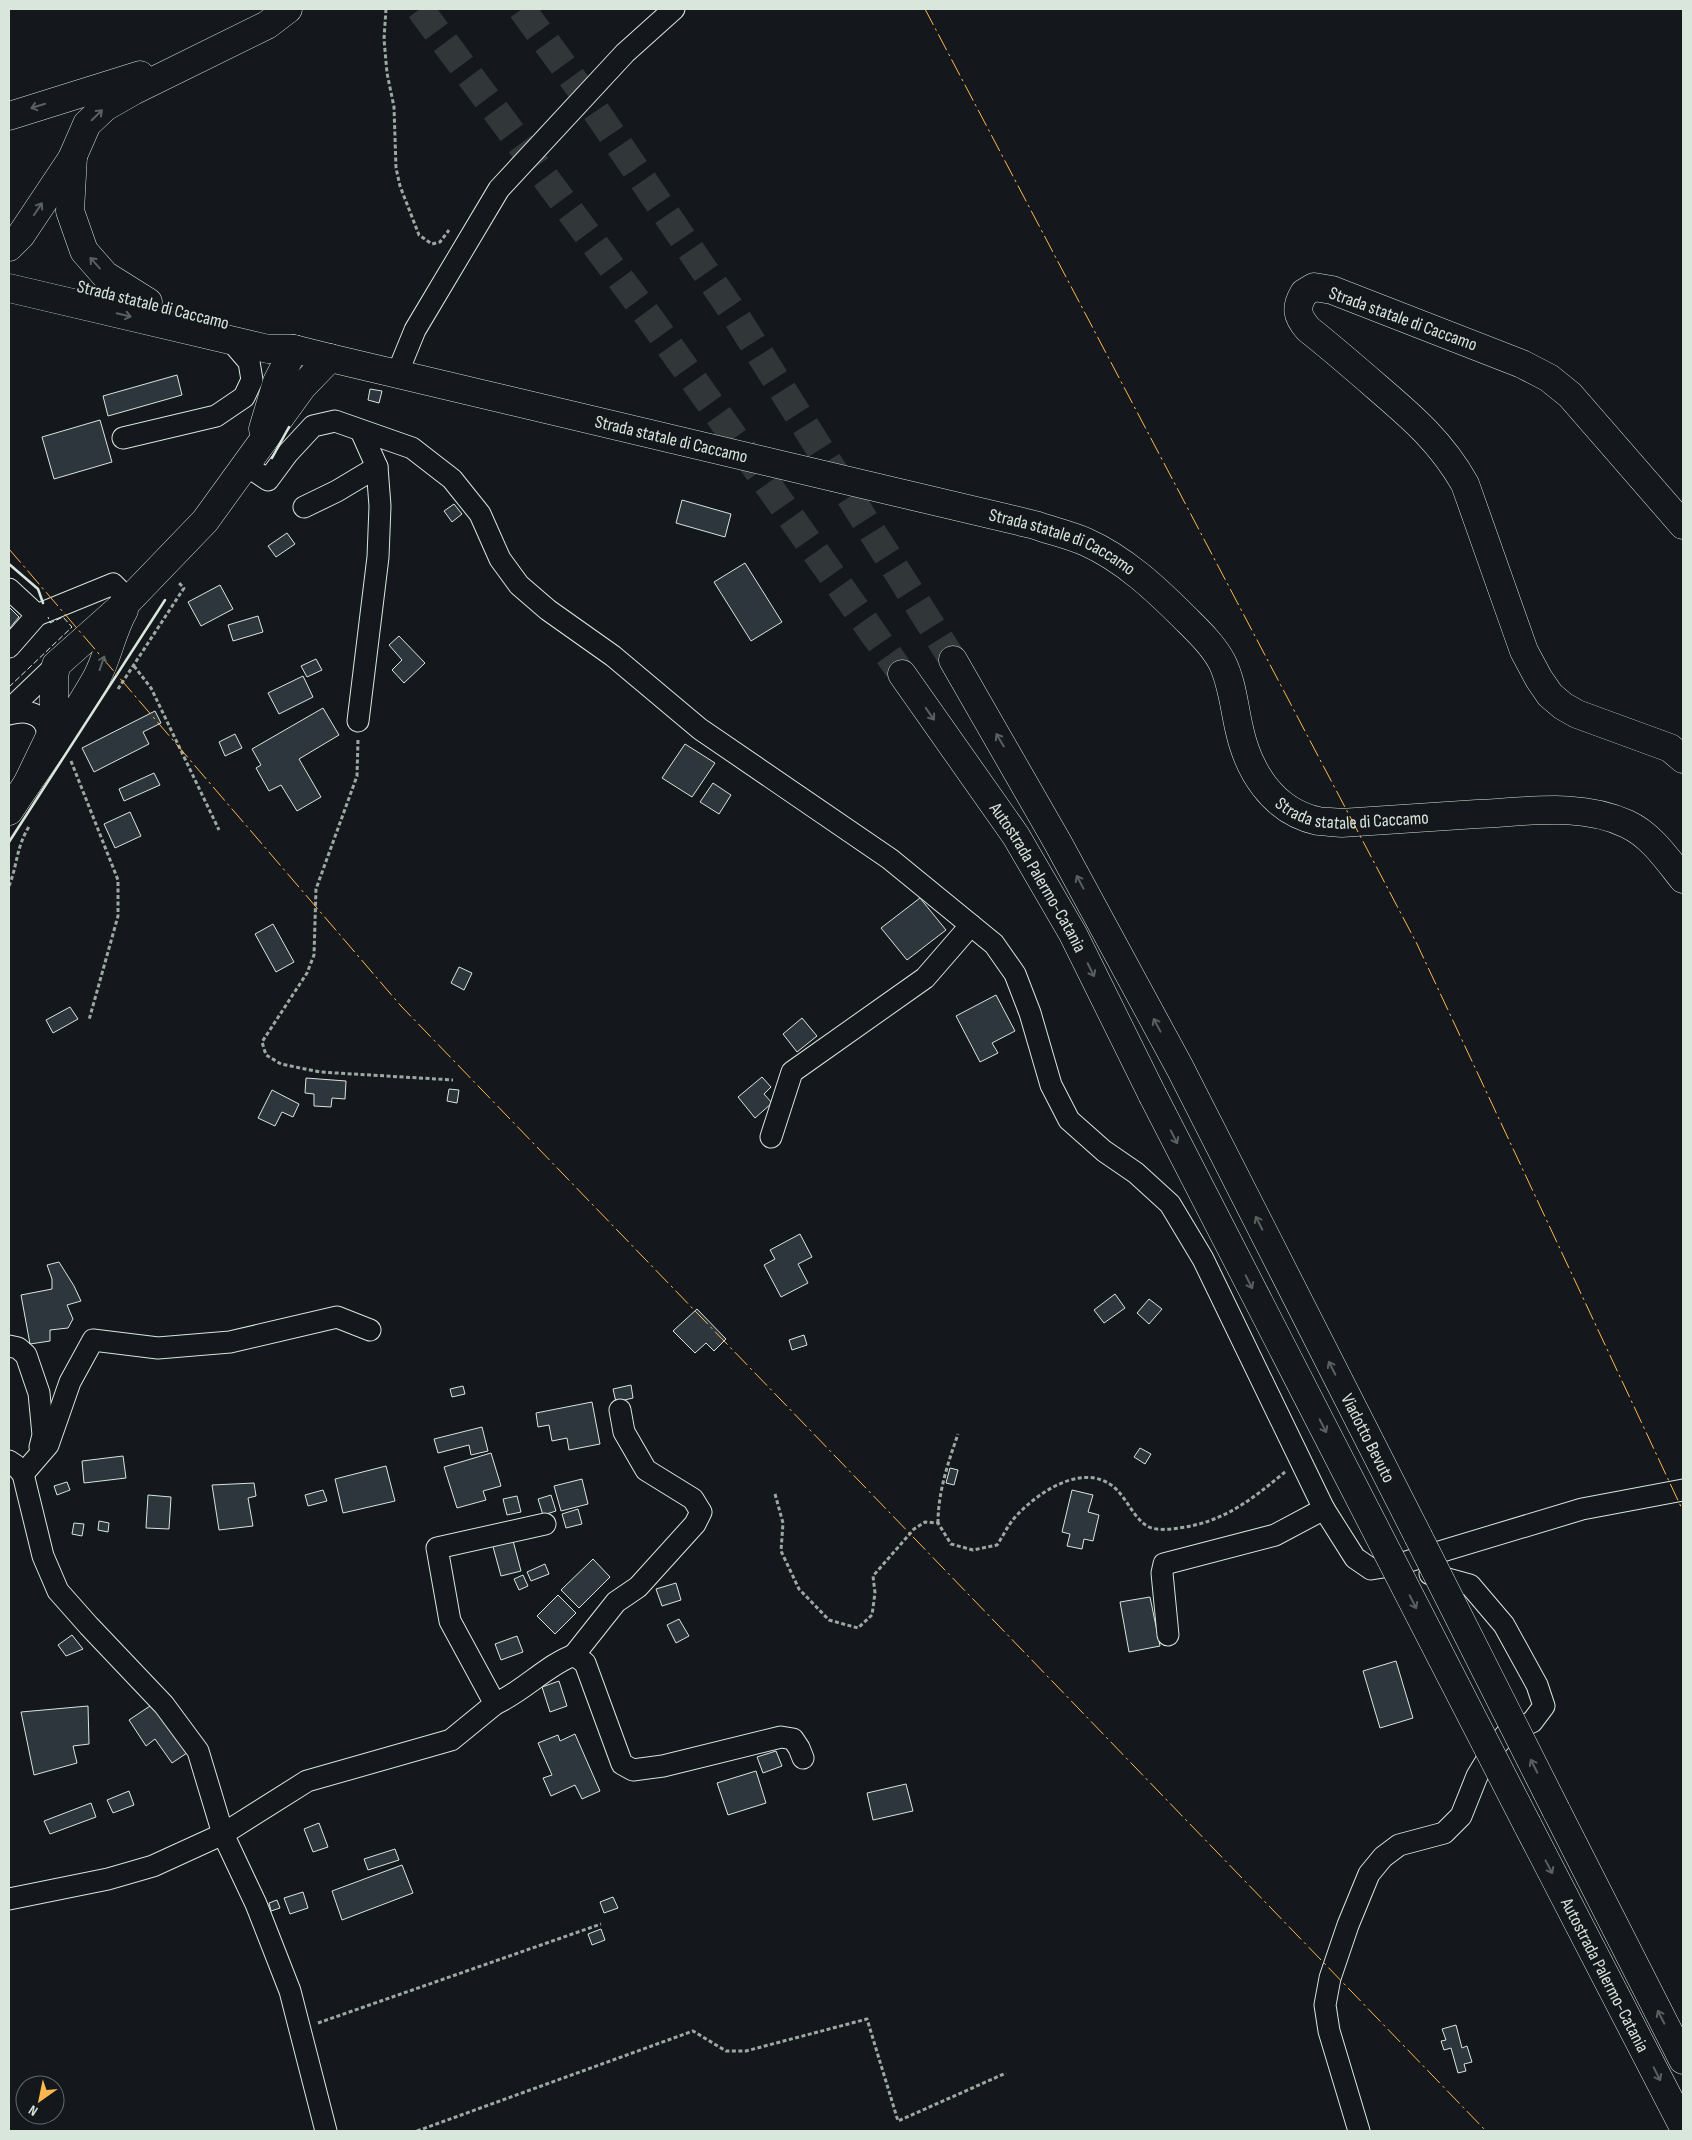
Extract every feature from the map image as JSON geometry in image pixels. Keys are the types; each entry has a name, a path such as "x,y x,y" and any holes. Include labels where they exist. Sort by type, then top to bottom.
{"main road":[{"path":"9,247 21,235 73,156 87,124 105,107 202,56 267,25 288,9"},
{"path":"9,116 202,56"},
{"path":"73,156 70,211 84,252 105,275 148,302"},
{"name":"Strada statale di Caccamo","path":"9,269 148,302 270,335 281,349"},
{"name":"Strada statale di Caccamo","path":"1683,524 1588,414 1570,395 1549,378 1522,364 1332,290 1314,287 1304,293 1298,309 1300,319 1304,324 1418,422 1437,441 1453,462 1465,484 1524,650 1538,680 1563,706 1577,714 1670,748 1683,759"},
{"name":"Strada statale di Caccamo","path":"9,288 231,341 330,358 1026,523 1086,542 1125,565 1156,589 1205,638 1222,661 1230,683 1239,730 1253,772 1275,797 1297,813 1318,821 1341,822 1524,812 1583,811 1620,821 1646,835 1683,879"},
{"path":"281,349 290,385"},
{"path":"20,818 27,784 54,728 54,678 56,665 129,600 205,521 252,457 290,385 330,358"},
{"path":"27,784 71,721 98,674 115,626 129,600"},
{"name":"Autostrada Palermo-Catania","path":"952,660 1058,843 1180,1068"},
{"path":"56,665 66,670 72,676 75,690 71,721"},
{"name":"Autostrada Palermo-Catania","path":"902,674 1016,836 1073,934 1152,1094"},
{"name":"Viadotto Bevuto","path":"1180,1068 1556,1810"},
{"name":"Viadotto Bevuto","path":"1152,1094 1526,1824"},
{"name":"Autostrada Palermo-Catania","path":"1556,1810 1683,2060"},
{"name":"Autostrada Palermo-Catania","path":"1526,1824 1683,2126"}],"street":[{"path":"397,374 415,330 500,188 626,53 674,9"},
{"path":"123,438 216,416 244,397 252,380 249,362 231,341"},
{"path":"252,457 268,480 313,426 336,421 412,448 452,479 480,514 500,559 519,585 548,610 612,656 700,729 890,859 994,944 1015,974 1030,1014 1051,1085 1069,1120 1104,1151 1136,1173 1170,1204 1203,1259 1324,1509 1355,1558 1371,1569 1396,1565 1582,1509 1683,1490"},
{"path":"358,722 378,557 380,506 377,467 361,431"},
{"path":"304,507 338,491 377,467"},
{"path":"9,647 37,615 113,584 129,600"},
{"path":"9,589 37,615"},
{"path":"9,712 56,665"},
{"path":"9,712 21,711 37,716 47,729 48,738 45,747"},
{"path":"771,1136 792,1072 925,978 971,925"},
{"path":"39,1453 48,1445 70,1382 94,1340 158,1348 222,1342 337,1317 370,1330"},
{"path":"9,1346 18,1348 26,1355 39,1393 43,1435 39,1453 32,1465 16,1468 43,1556 58,1591 88,1626 164,1705 198,1752 223,1834 260,1913 290,1990 326,2131"},
{"path":"9,1898 108,1879 153,1866 223,1834 307,1781 451,1740 495,1704 512,1696 561,1660 574,1655 616,1602 638,1587 696,1524 701,1512 693,1498 646,1470 624,1432 620,1410"},
{"path":"1168,1635 1162,1573 1164,1564 1275,1535 1324,1509"},
{"path":"495,1704 450,1622 438,1548 545,1524"},
{"path":"1359,2131 1329,2031 1325,2005 1330,1978 1348,1925 1369,1874 1383,1857 1399,1845 1444,1833 1461,1816 1477,1776 1494,1748 1508,1732 1532,1722 1544,1706 1537,1685 1504,1625 1470,1585 1396,1565"},
{"path":"574,1655 585,1663 622,1764 633,1770 663,1766 781,1737 793,1739 803,1758"}],"path":[{"path":"386,9 384,39 386,65 394,107 394,150 400,186 413,223 424,240 432,244 440,242 452,227"},
{"path":"118,691 184,588 163,566"},
{"path":"134,666 150,688 219,830"},
{"path":"358,722 357,776 316,889 314,955 307,972 262,1042 266,1055 281,1064 320,1072 453,1080"},
{"path":"66,769 76,754"},
{"path":"71,761 118,880 118,916 89,1020"},
{"path":"9,886 16,866 20,839 20,818"},
{"path":"958,1434 947,1465 938,1503 938,1522 951,1544 974,1550 997,1545 1006,1528 1018,1514 1051,1488 1090,1476 1103,1479 1116,1490 1138,1518 1150,1527 1169,1529 1218,1519 1249,1502 1286,1472 1300,1457"},
{"path":"775,1494 783,1523 781,1551 799,1589 829,1620 858,1628 872,1615 873,1576 914,1529 926,1522 938,1522"},
{"path":"300,2027 314,2024 601,1924"},
{"path":"418,2131 694,2031 726,2051 746,2051 867,2019 898,2121 1006,2073"}],"building":[{"path":"177,375 182,395 108,416 103,396"},
{"path":"370,389 382,391 379,403 368,400"},
{"path":"100,420 112,462 54,479 42,437"},
{"path":"682,500 731,514 725,537 676,523"},
{"path":"454,504 462,514 452,522 444,511"},
{"path":"287,533 295,544 276,557 268,546"},
{"path":"745,563 782,622 751,641 714,582"},
{"path":"220,585 233,609 201,626 188,602"},
{"path":"9,607 19,617 9,629"},
{"path":"258,616 263,632 233,641 228,625"},
{"path":"399,636 425,663 404,683 392,670 402,660 389,645"},
{"path":"316,659 322,670 307,677 301,666"},
{"path":"303,676 313,697 279,714 268,693"},
{"path":"323,708 339,735 299,759 321,797 297,811 281,785 269,791 256,768 261,765 252,749"},
{"path":"155,711 161,723 143,732 149,744 94,772 82,748"},
{"path":"235,734 242,748 225,756 219,742"},
{"path":"685,744 715,763 692,797 662,778"},
{"path":"154,773 160,785 124,801 119,789"},
{"path":"713,783 731,795 719,814 700,802"},
{"path":"130,812 141,836 115,848 104,824"},
{"path":"920,898 946,930 907,960 881,928"},
{"path":"273,924 294,962 276,972 255,934"},
{"path":"459,967 472,973 464,990 451,983"},
{"path":"996,995 1015,1031 992,1043 998,1053 980,1062 956,1016"},
{"path":"70,1007 78,1019 53,1033 46,1020"},
{"path":"802,1018 817,1036 797,1052 783,1034"},
{"path":"762,1077 771,1087 764,1094 772,1103 755,1118 738,1097"},
{"path":"306,1078 346,1081 345,1099 332,1098 331,1107 314,1106 314,1094 305,1093"},
{"path":"449,1089 459,1090 457,1103 447,1101"},
{"path":"272,1090 299,1104 293,1117 282,1112 275,1126 258,1118"},
{"path":"800,1234 812,1257 798,1264 808,1283 781,1297 764,1265 775,1259 770,1250"},
{"path":"59,1262 81,1301 67,1305 73,1319 68,1328 50,1330 50,1341 30,1344 21,1295 52,1289 52,1279 47,1265"},
{"path":"1115,1294 1125,1308 1104,1323 1094,1310"},
{"path":"1149,1299 1162,1309 1149,1324 1137,1313"},
{"path":"697,1309 726,1339 714,1351 706,1343 695,1353 673,1331"},
{"path":"804,1335 807,1345 792,1350 789,1340"},
{"path":"631,1385 633,1398 616,1402 613,1389"},
{"path":"463,1386 465,1394 452,1397 450,1389"},
{"path":"592,1402 600,1444 569,1450 567,1438 552,1441 549,1425 538,1427 536,1413"},
{"path":"482,1427 488,1451 471,1455 469,1445 438,1453 434,1439"},
{"path":"1140,1448 1151,1454 1145,1464 1134,1457"},
{"path":"491,1453 501,1486 483,1491 486,1500 457,1508 444,1467"},
{"path":"123,1456 126,1478 84,1483 82,1461"},
{"path":"386,1466 395,1501 343,1513 335,1479"},
{"path":"950,1468 958,1470 954,1485 946,1483"},
{"path":"582,1479 588,1504 561,1511 554,1486"},
{"path":"67,1482 70,1490 57,1495 54,1486"},
{"path":"254,1483 256,1496 248,1498 253,1526 219,1530 212,1485"},
{"path":"323,1490 327,1501 308,1506 305,1495"},
{"path":"1072,1490 1093,1495 1088,1512 1099,1515 1093,1541 1084,1539 1082,1549 1067,1546 1070,1534 1062,1532"},
{"path":"148,1495 171,1497 169,1529 146,1528"},
{"path":"551,1495 556,1511 543,1515 538,1499"},
{"path":"517,1496 521,1512 507,1515 503,1499"},
{"path":"578,1509 582,1524 566,1528 562,1514"},
{"path":"99,1521 109,1523 108,1532 98,1530"},
{"path":"74,1523 84,1524 82,1536 72,1534"},
{"path":"512,1537 521,1571 501,1576 492,1543"},
{"path":"593,1559 610,1577 579,1608 561,1590"},
{"path":"545,1564 549,1574 531,1581 527,1572"},
{"path":"523,1575 528,1586 519,1590 514,1579"},
{"path":"676,1583 681,1600 662,1606 656,1589"},
{"path":"558,1595 576,1613 555,1634 537,1616"},
{"path":"1150,1597 1160,1646 1129,1652 1120,1602"},
{"path":"679,1619 689,1636 676,1643 667,1625"},
{"path":"72,1635 83,1649 66,1656 58,1645"},
{"path":"517,1636 523,1652 501,1660 495,1644"},
{"path":"1396,1661 1413,1718 1380,1728 1363,1671"},
{"path":"559,1681 567,1706 550,1712 542,1687"},
{"path":"153,1704 187,1753 172,1763 155,1739 146,1746 129,1720"},
{"path":"88,1706 89,1744 73,1746 77,1763 34,1775 21,1712"},
{"path":"575,1734 600,1791 582,1799 575,1785 551,1796 543,1778 552,1775 538,1743 558,1735 560,1741"},
{"path":"776,1751 782,1766 763,1773 757,1757"},
{"path":"756,1771 766,1803 728,1815 717,1783"},
{"path":"906,1784 913,1811 873,1820 867,1793"},
{"path":"129,1791 134,1805 113,1813 107,1800"},
{"path":"91,1803 96,1817 50,1834 44,1821"},
{"path":"319,1823 328,1847 313,1852 304,1829"},
{"path":"395,1849 399,1860 368,1870 364,1859"},
{"path":"402,1865 413,1893 342,1920 332,1891"},
{"path":"303,1892 308,1908 290,1914 284,1898"},
{"path":"613,1897 618,1908 604,1913 600,1902"},
{"path":"277,1900 280,1908 271,1911 269,1903"},
{"path":"601,1929 605,1940 592,1945 588,1934"},
{"path":"1456,2025 1462,2048 1467,2046 1472,2062 1464,2064 1466,2071 1458,2073 1451,2048 1444,2050 1441,2041 1446,2040 1442,2029"}],"tunnel":[{"path":"420,9 651,320 902,674"},
{"path":"522,9 589,101 737,318 953,660"}],"fence":[{"path":"9,687 72,627 63,617 50,623 48,617"}],"wall":[{"path":"272,458 289,427"},
{"path":"9,564 38,589 43,603"},
{"path":"9,842 165,600"}],"power":[{"path":"925,9 1417,944 1683,1511"},
{"path":"9,549 401,1006 1486,2131"}]}
